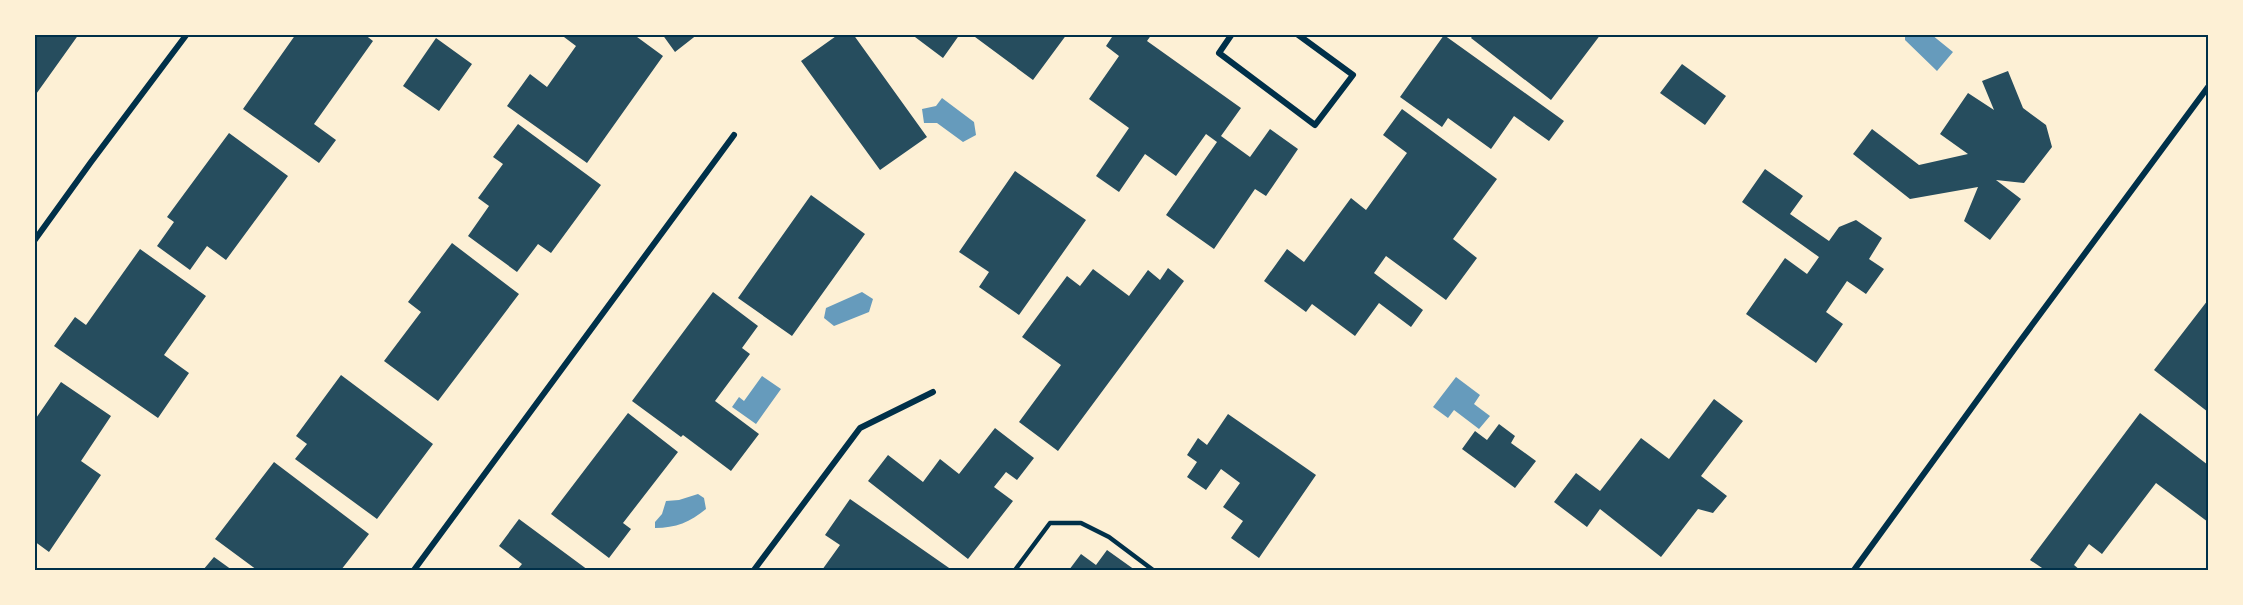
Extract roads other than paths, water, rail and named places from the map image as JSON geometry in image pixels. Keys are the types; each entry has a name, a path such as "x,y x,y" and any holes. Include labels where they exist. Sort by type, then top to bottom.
{"street":[{"path":"34,242 187,34"},
{"path":"1232,34 1219,53 1316,125 1353,75 1297,34"},
{"path":"1854,570 2208,87"},
{"path":"414,570 734,135"},
{"path":"754,570 860,428 933,392"}],"lane":[{"path":"1015,570 1050,524 1081,523 1109,537 1153,570"}],"water":[{"path":"1905,35 1932,35 1953,52 1937,71 1905,40"},
{"path":"942,98 974,122 976,135 963,142 937,123 924,123 922,109 936,106"},
{"path":"862,292 873,299 869,312 834,326 824,318 826,308"},
{"path":"762,376 781,389 756,424 732,407 739,397 744,401"},
{"path":"1456,377 1480,395 1474,404 1490,416 1479,429 1454,410 1448,418 1433,407"},
{"path":"698,494 704,498 706,509 682,523 655,528 655,522 662,514 666,501 679,500"}]}
